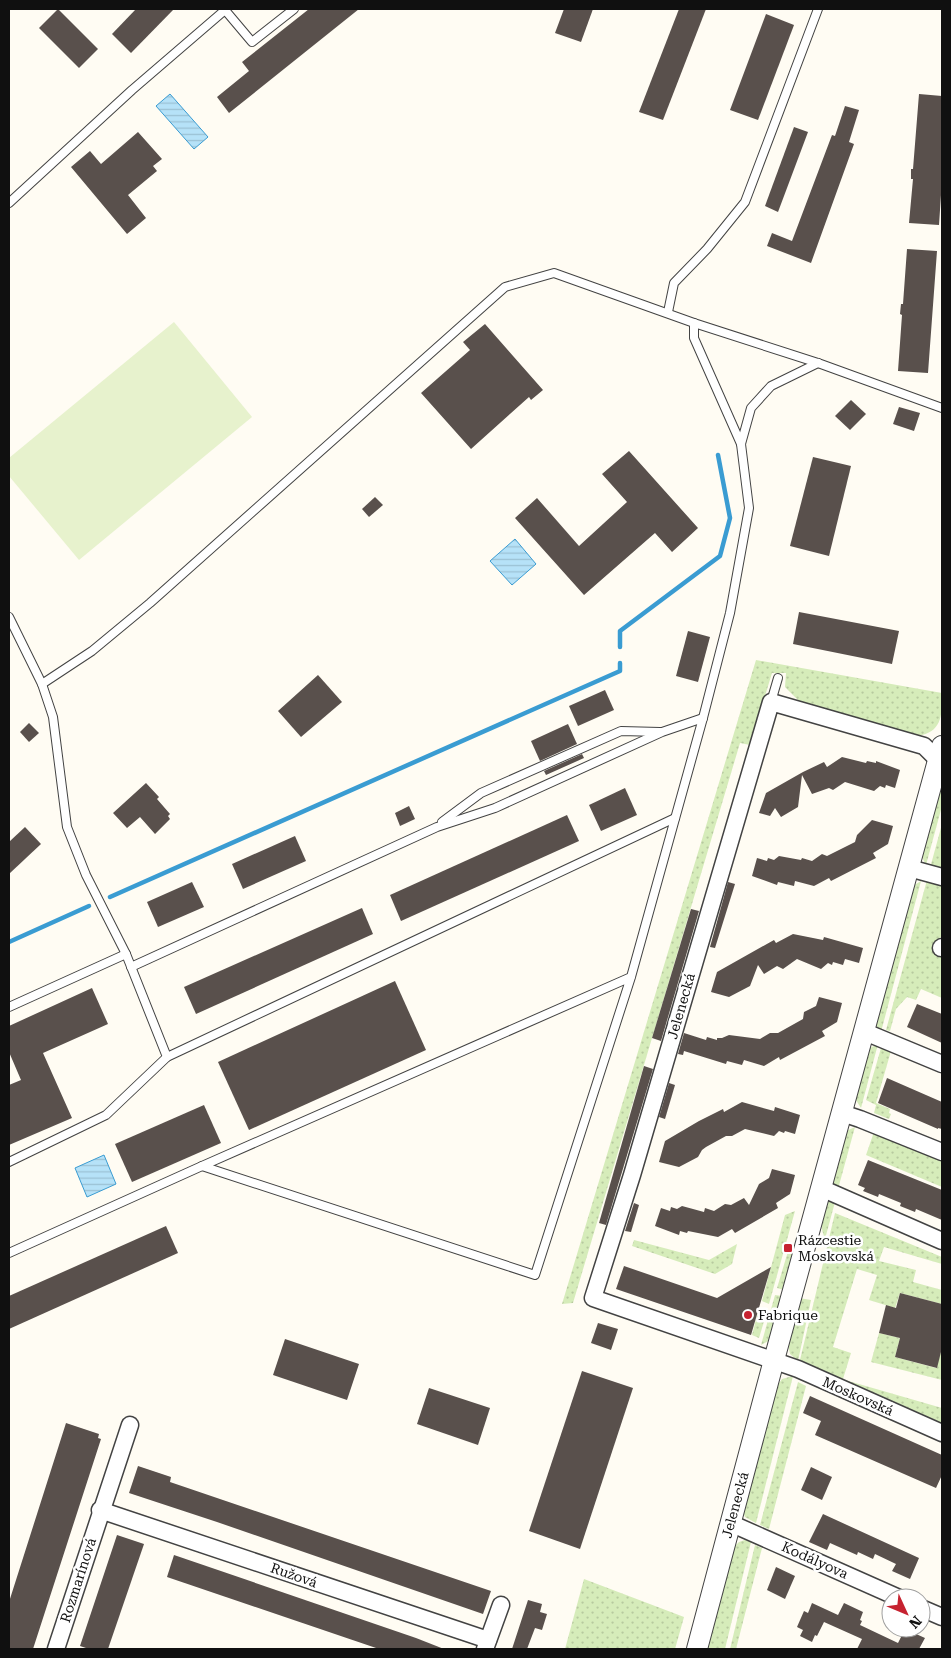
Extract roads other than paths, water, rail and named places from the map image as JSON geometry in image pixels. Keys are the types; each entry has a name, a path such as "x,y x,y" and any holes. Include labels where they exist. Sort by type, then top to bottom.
{"street":[{"name":"Jelenecká","path":"697,1649 940,753 924,746 771,702 632,1175 593,1298 774,1360"},
{"path":"909,868 942,877"},
{"path":"865,1032 942,1064"},
{"path":"842,1113 942,1152"},
{"path":"821,1188 942,1241"},
{"name":"Moskovská","path":"774,1360 942,1432"},
{"name":"Rozmarínová","path":"56,1649 100,1510 130,1425"},
{"name":"Ružová","path":"100,1510 487,1645"},
{"name":"Kodályova","path":"730,1523 881,1590"},
{"path":"487,1645 501,1605"}],"lane":[{"path":"9,203 224,9 252,42 294,9"},
{"path":"668,312 674,283 708,249 745,202 818,9"},
{"path":"42,684 92,651 150,603 505,287 554,273 668,312 694,323 818,363 942,408"},
{"path":"202,1166 535,1275 631,978 730,613 749,508 741,444 694,338 694,323"},
{"path":"741,444 751,408 771,386 818,363"},
{"path":"9,617 42,684 53,717 67,827 86,875 126,954 167,1057"},
{"path":"771,702 778,678"},
{"path":"131,967 437,827 495,808 662,732 703,718"},
{"path":"437,827 481,793 621,731 662,732"},
{"path":"9,1162 106,1115 167,1057 675,818"},
{"path":"9,1007 126,954"},
{"path":"9,1253 202,1166 631,978"}],"water":[{"path":"170,94 208,137 194,149 156,106"},
{"path":"515,539 536,564 512,585 490,561"},
{"path":"104,1155 116,1184 87,1197 75,1168"}],"waterway":[{"path":"620,647 620,631 720,556 730,518 718,455"},
{"path":"110,897 620,671 620,663"},
{"path":"9,942 89,906"}],"place":[{"name":"Rázcestie Moskovská","path":"788,1248"},
{"name":"Fabrique","path":"748,1315"}]}
